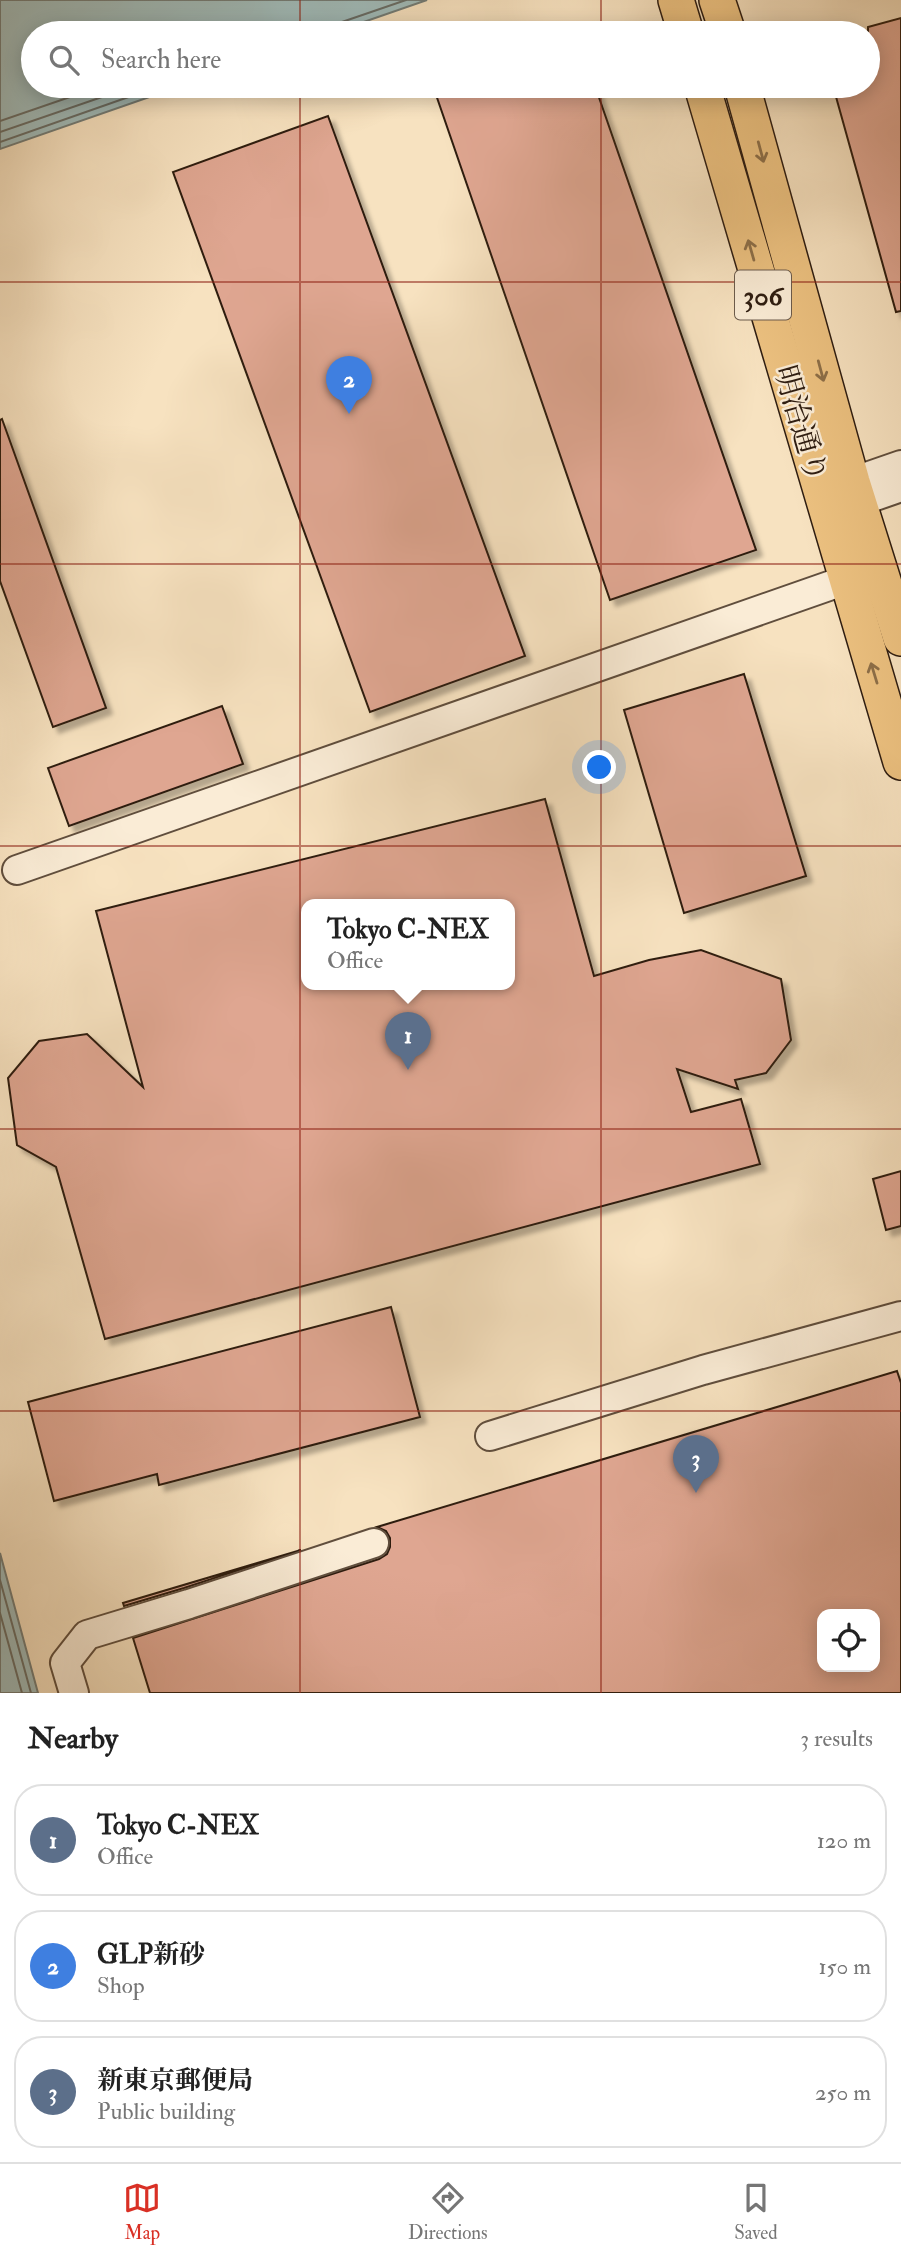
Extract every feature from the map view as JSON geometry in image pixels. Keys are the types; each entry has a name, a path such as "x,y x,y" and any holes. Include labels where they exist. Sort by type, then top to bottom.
{"main road":[{"path":"676,0 682,21"},
{"name":"明治通り","path":"706,98 824,504 901,638"},
{"name":"明治通り","path":"745,98 855,492 863,574 901,762"}],"street":[{"path":"824,504 855,492 901,465"},
{"path":"855,492 901,487"},
{"path":"17,870 863,574"},
{"path":"490,1436 703,1370 901,1316"},
{"path":"74,1693 65,1663 87,1635 374,1543"}],"water":[{"path":"0,0 427,0 367,21 21,21 21,98 147,98 0,149"},
{"path":"0,1553 38,1693 0,1693"}],"building":[{"path":"901,18 901,311 896,312 836,98 880,98 880,24"},
{"path":"437,98 599,98 756,550 610,600"},
{"path":"328,116 525,656 370,712 173,172"},
{"path":"2,419 106,708 53,727 0,581"},
{"path":"744,674 806,876 684,913 624,710"},
{"path":"222,706 243,764 69,826 48,768"},
{"path":"545,799 594,976 649,960 701,950 781,979 791,1040 766,1073 735,1080 738,1089 677,1069 691,1112 741,1099 760,1164 105,1339 56,1167 17,1145 8,1078 39,1041 87,1034 143,1087 96,911"},
{"path":"901,1171 901,1226 886,1230 873,1179"},
{"path":"391,1307 420,1417 159,1485 157,1474 54,1501 28,1402"},
{"path":"897,1371 901,1383 901,1693 150,1693 133,1638 379,1559 387,1554 390,1547 390,1538 386,1531 377,1527"},
{"path":"301,1550 124,1606 123,1603"}],"place":[{"name":"GLP新砂","path":"349,414"},
{"name":"Tokyo C-NEX","path":"408,1070"},
{"name":"新東京郵便局","path":"696,1493"}]}
